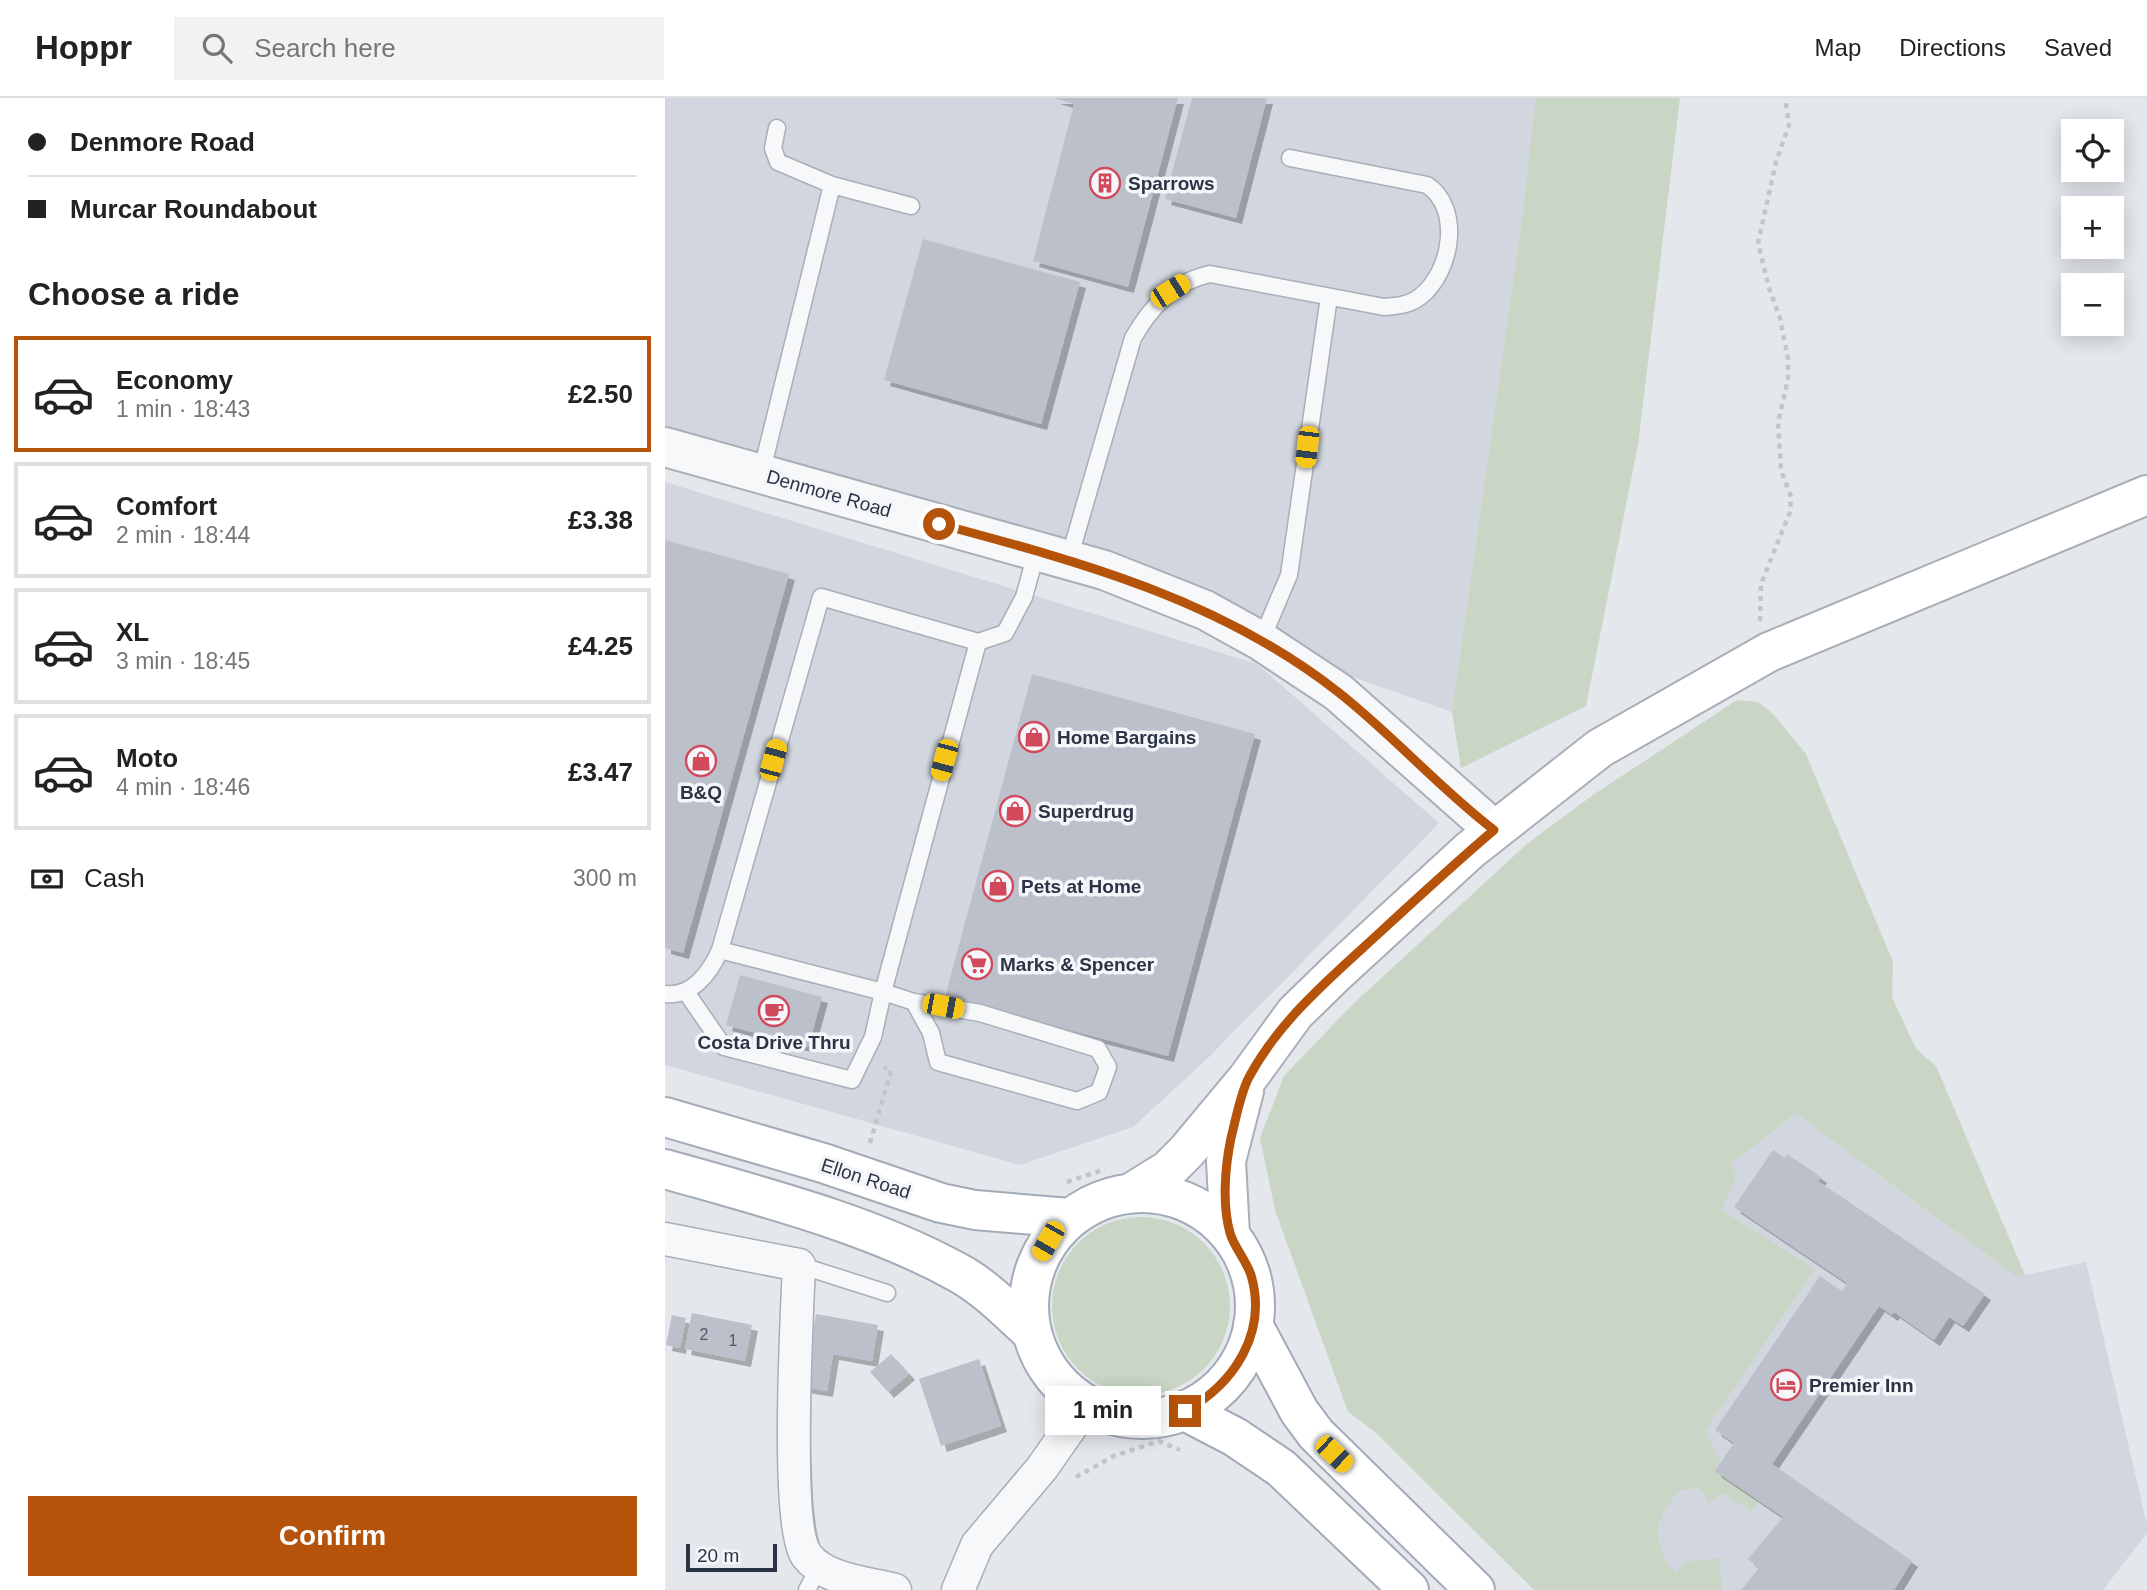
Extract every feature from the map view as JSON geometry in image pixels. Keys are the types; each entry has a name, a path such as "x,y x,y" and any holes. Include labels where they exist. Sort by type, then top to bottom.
{"main road":[{"path":"1131,1193 1168,1170 1247,1079 1295,1013 1328,981 1494,830 1600,748 1769,652 2147,495"},
{"path":"1230,1235 1226,1161 1247,1079"},
{"name":"Ellon Road","path":"665,1117 823,1163 941,1203 975,1210 1070,1218"},
{"path":"665,1168 796,1206 922,1255 959,1273 993,1296 1031,1333 1052,1375 1086,1405 1135,1419 1185,1411 1217,1391 1230,1377 1240,1361 1253,1325 1254,1293 1251,1278 1230,1235 1202,1210 1186,1201 1159,1194 1131,1193 1099,1201 1070,1218 1048,1241 1034,1270 1028,1301 1031,1333"},
{"path":"1253,1325 1299,1412 1316,1434 1475,1590"},
{"path":"1185,1411 1235,1437 1281,1468 1409,1590"}],"street":[{"name":"Denmore Road","path":"665,447 1053,554 1146,585 1205,610 1261,640 1338,692 1494,830"},
{"path":"665,1239 799,1265 794,1377 798,1529 803,1550 813,1578 842,1577 895,1590"},
{"path":"958,1590 977,1545 1042,1468 1086,1405"}],"lane":[{"path":"776,128 773,148 778,162 832,185 911,206"},
{"path":"665,994 686,992 711,970 720,950 821,597 978,642 1005,633 1024,597 1053,554 1133,338 1147,313 1181,285 1191,278 1210,274 1384,307 1403,305 1420,297 1434,281 1443,261 1450,229 1447,208 1439,193 1427,185 1290,159"},
{"path":"761,474 832,185"},
{"path":"1261,640 1289,575 1329,297"},
{"path":"686,992 724,1047 852,1080 873,1037 978,642"},
{"path":"720,950 914,1002 980,1013 1098,1049 1108,1067 1099,1092 1077,1101 938,1062 931,1033 914,1002"},
{"path":"799,1265 887,1293"}],"path":[{"path":"1769,652 1758,610 1761,584 1790,512 1791,497 1781,470 1778,423 1788,379 1788,358 1780,318 1769,288 1758,243 1776,162 1789,125 1785,98"},
{"path":"870,1143 891,1071 878,1065 883,1038 873,1037"},
{"path":"1042,1468 1057,1487 1114,1456 1159,1441 1182,1451"}],"shaded area":[{"path":"665,98 1539,98 1452,712 665,435"},
{"path":"665,482 1257,664 1439,823 1207,1059 1133,1127 1020,1165 665,1065"},
{"path":"1796,1112 2017,1277 2086,1262 2147,1525 2147,1533 2103,1590 1573,1590 1525,1325"}],"green space":[{"path":"1536,98 1680,98 1638,445 1586,706 1461,768 1452,712 1523,211"},
{"path":"1737,700 1758,702 1773,714 1806,754 1893,962 1892,997 1916,1049 1936,1066 2025,1275 2017,1277 1796,1113 1731,1164 1737,1175 1721,1210 1815,1269 1705,1430 1721,1463 1715,1471 1759,1501 1751,1511 1723,1493 1707,1504 1706,1495 1697,1488 1680,1490 1663,1513 1658,1527 1664,1555 1672,1569 1677,1572 1684,1562 1719,1558 1722,1590 1534,1590 1375,1432 1348,1412 1275,1210 1260,1138 1284,1076 1352,1005 1528,843 1593,795"},
{"path":"1141,1217 1175,1224 1204,1243 1223,1272 1230,1306 1223,1340 1204,1369 1175,1388 1141,1395 1107,1388 1078,1369 1059,1340 1052,1306 1059,1272 1078,1243 1107,1224"}],"building":[{"name":"Sparrows","path":"1054,98 1178,98 1128,287 1033,261 1074,104"},
{"path":"1192,98 1267,98 1236,218 1165,199"},
{"path":"923,239 1080,282 1041,424 884,380"},
{"name":"B&Q","path":"665,540 789,574 683,953 665,948"},
{"path":"1032,674 1255,734 1168,1056 945,997"},
{"name":"Costa Drive Thru","path":"740,975 822,997 808,1047 726,1025"},
{"name":"Premier Inn","path":"1773,1150 1785,1158 1787,1154 1821,1177 1818,1181 1985,1294 1963,1326 1949,1317 1934,1340 1894,1312 1892,1315 1879,1306 1772,1464 1912,1561 1894,1590 1741,1590 1759,1568 1748,1559 1783,1517 1715,1471 1734,1443 1715,1430 1820,1276 1842,1291 1847,1283 1734,1207"},
{"path":"692,1313 752,1325 745,1361 685,1349"},
{"path":"816,1314 878,1325 872,1361 833,1354 827,1391 803,1387"},
{"path":"672,1315 686,1318 680,1348 666,1345"},
{"path":"891,1354 909,1374 888,1392 870,1372"},
{"path":"979,1359 1001,1426 941,1446 919,1379"}],"place":[{"name":"Sparrows","path":"1105,183"},
{"name":"Home Bargains","path":"1034,737"},
{"name":"B&Q","path":"701,761"},
{"name":"Superdrug","path":"1015,811"},
{"name":"Pets at Home","path":"998,886"},
{"name":"Marks & Spencer","path":"977,964"},
{"name":"Costa Drive Thru","path":"774,1011"},
{"name":"Premier Inn","path":"1786,1385"}],"route":[{"path":"939,524 1104,569 1205,610 1261,640 1338,692 1494,830 1418,895 1295,1013 1247,1079 1226,1161 1230,1235 1246,1262 1251,1278 1255,1309 1253,1325 1248,1344 1230,1377 1217,1391 1185,1411"}]}
